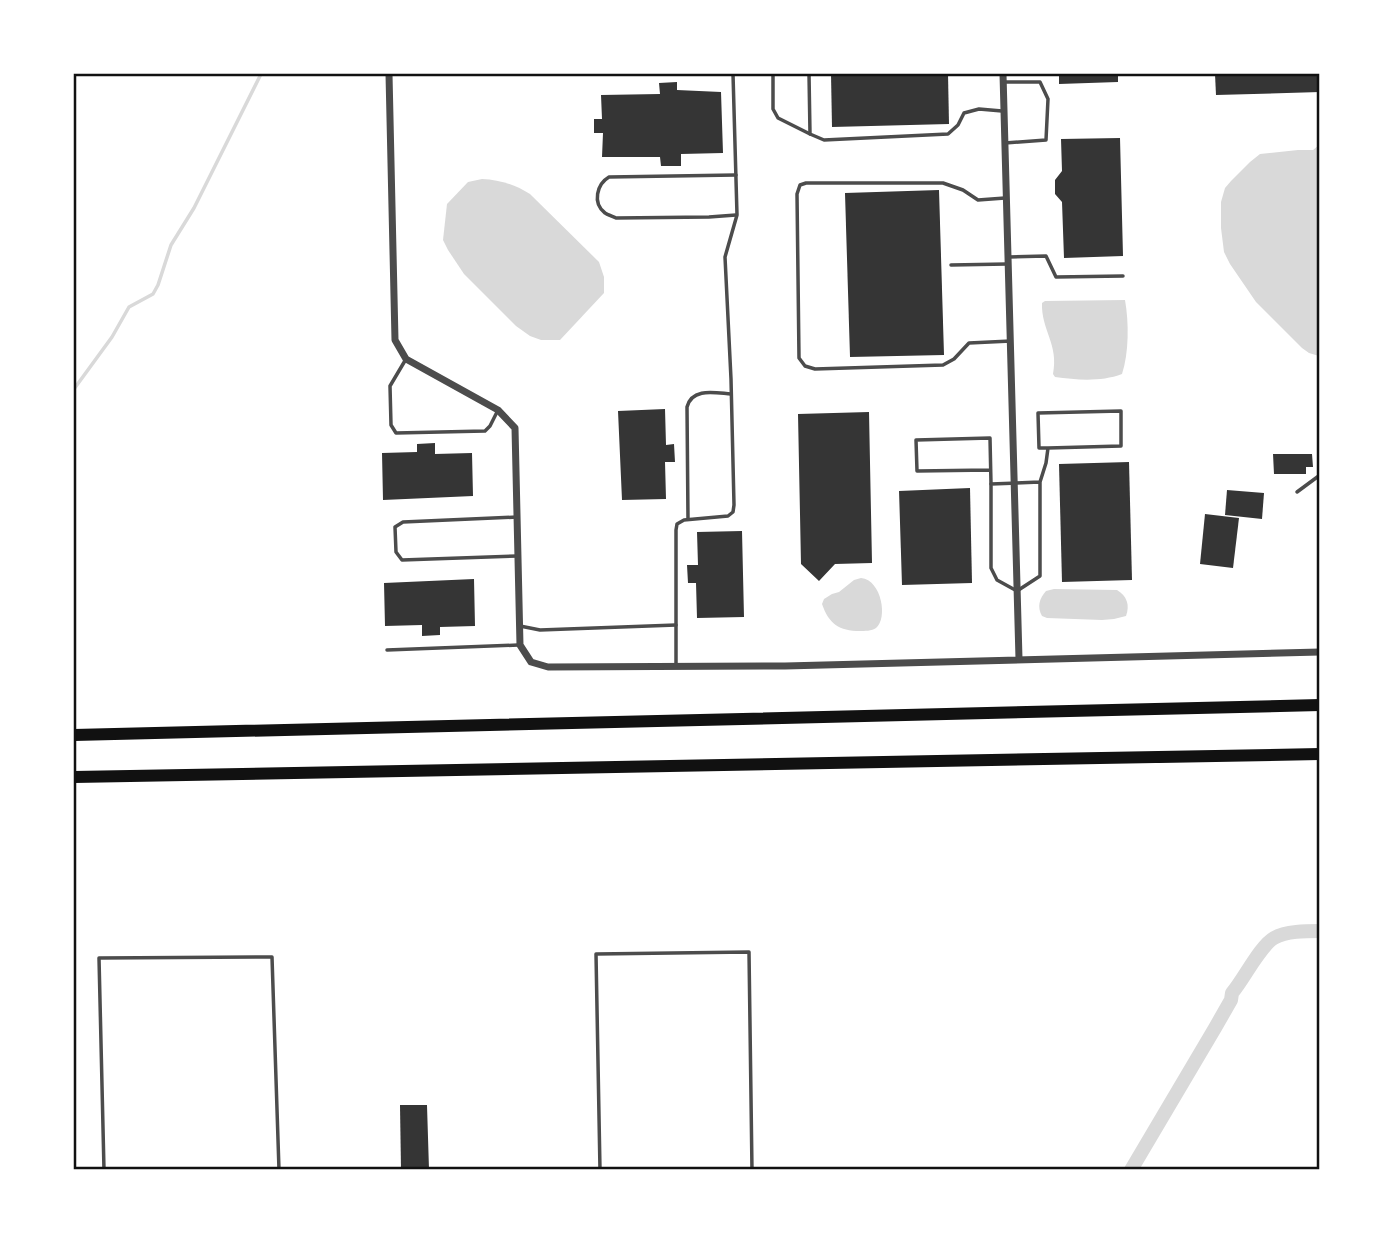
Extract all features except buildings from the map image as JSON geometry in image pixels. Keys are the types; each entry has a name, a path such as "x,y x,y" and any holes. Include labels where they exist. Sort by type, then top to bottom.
{"highway":[{"path":"74,735 1320,705"},
{"path":"74,777 1320,754"}],"street":[{"path":"389,74 395,340 406,359 498,410 515,428 520,645 531,662 548,667 676,667 1320,652"},
{"path":"1003,78 1018,659"}],"lane":[{"path":"676,667 677,524 688,519 728,516 733,512 735,491 732,394 725,257 737,215 733,74"},
{"path":"772,74 773,109 778,118 824,140 948,134 958,125 964,113 979,109 1004,111"},
{"path":"809,74 810,134"},
{"path":"1003,78 1040,82 1048,99 1046,140 1005,143"},
{"path":"736,175 609,177 599,186 598,194 599,206 605,214 616,218 737,215"},
{"path":"1007,198 978,200 963,190 943,183 800,185 797,194 799,358 805,366 814,369 943,365 954,359 969,343 1011,341"},
{"path":"951,265 1046,256 1056,277 1123,276"},
{"path":"406,359 390,386 391,425 396,433 485,431 491,426 498,410"},
{"path":"688,519 689,400 693,395 706,393 732,394"},
{"path":"1121,411 1121,446 1048,448 1040,448 1038,413 1121,411"},
{"path":"990,470 917,471 916,440 990,438 991,568 997,580 1017,591 1040,576 1040,482 1048,448"},
{"path":"1297,492 1320,475"},
{"path":"990,484 1040,482"},
{"path":"517,517 403,522 395,527 396,552 401,560 518,556"},
{"path":"520,626 540,630 676,625"},
{"path":"387,650 520,645"},
{"path":"600,1170 596,954 748,952 752,1170"},
{"path":"104,1170 99,958 272,957 279,1170"}],"shaded area":[{"path":"1319,145 1319,356 1302,348 1256,302 1230,264 1224,252 1221,202 1225,188 1260,154 1313,150"},
{"path":"482,179 507,183 530,194 599,262 604,277 604,293 560,340 541,340 516,326 464,274 443,240 447,204 468,182"},
{"path":"1125,300 1128,337 1122,374 1097,379 1055,377 1054,354 1042,313 1042,303"},
{"path":"861,578 868,580 878,592 882,609 880,623 868,631 841,628 828,617 822,604 824,599"},
{"path":"1117,590 1127,601 1126,616 1102,620 1047,618 1042,616 1039,603 1046,591"}],"waterway":[{"path":"74,389 112,337 129,307 153,294 171,245 194,208 261,74"},
{"path":"1131,1170 1231,1000 1232,993 1263,948 1274,938 1284,934 1320,931"}]}
